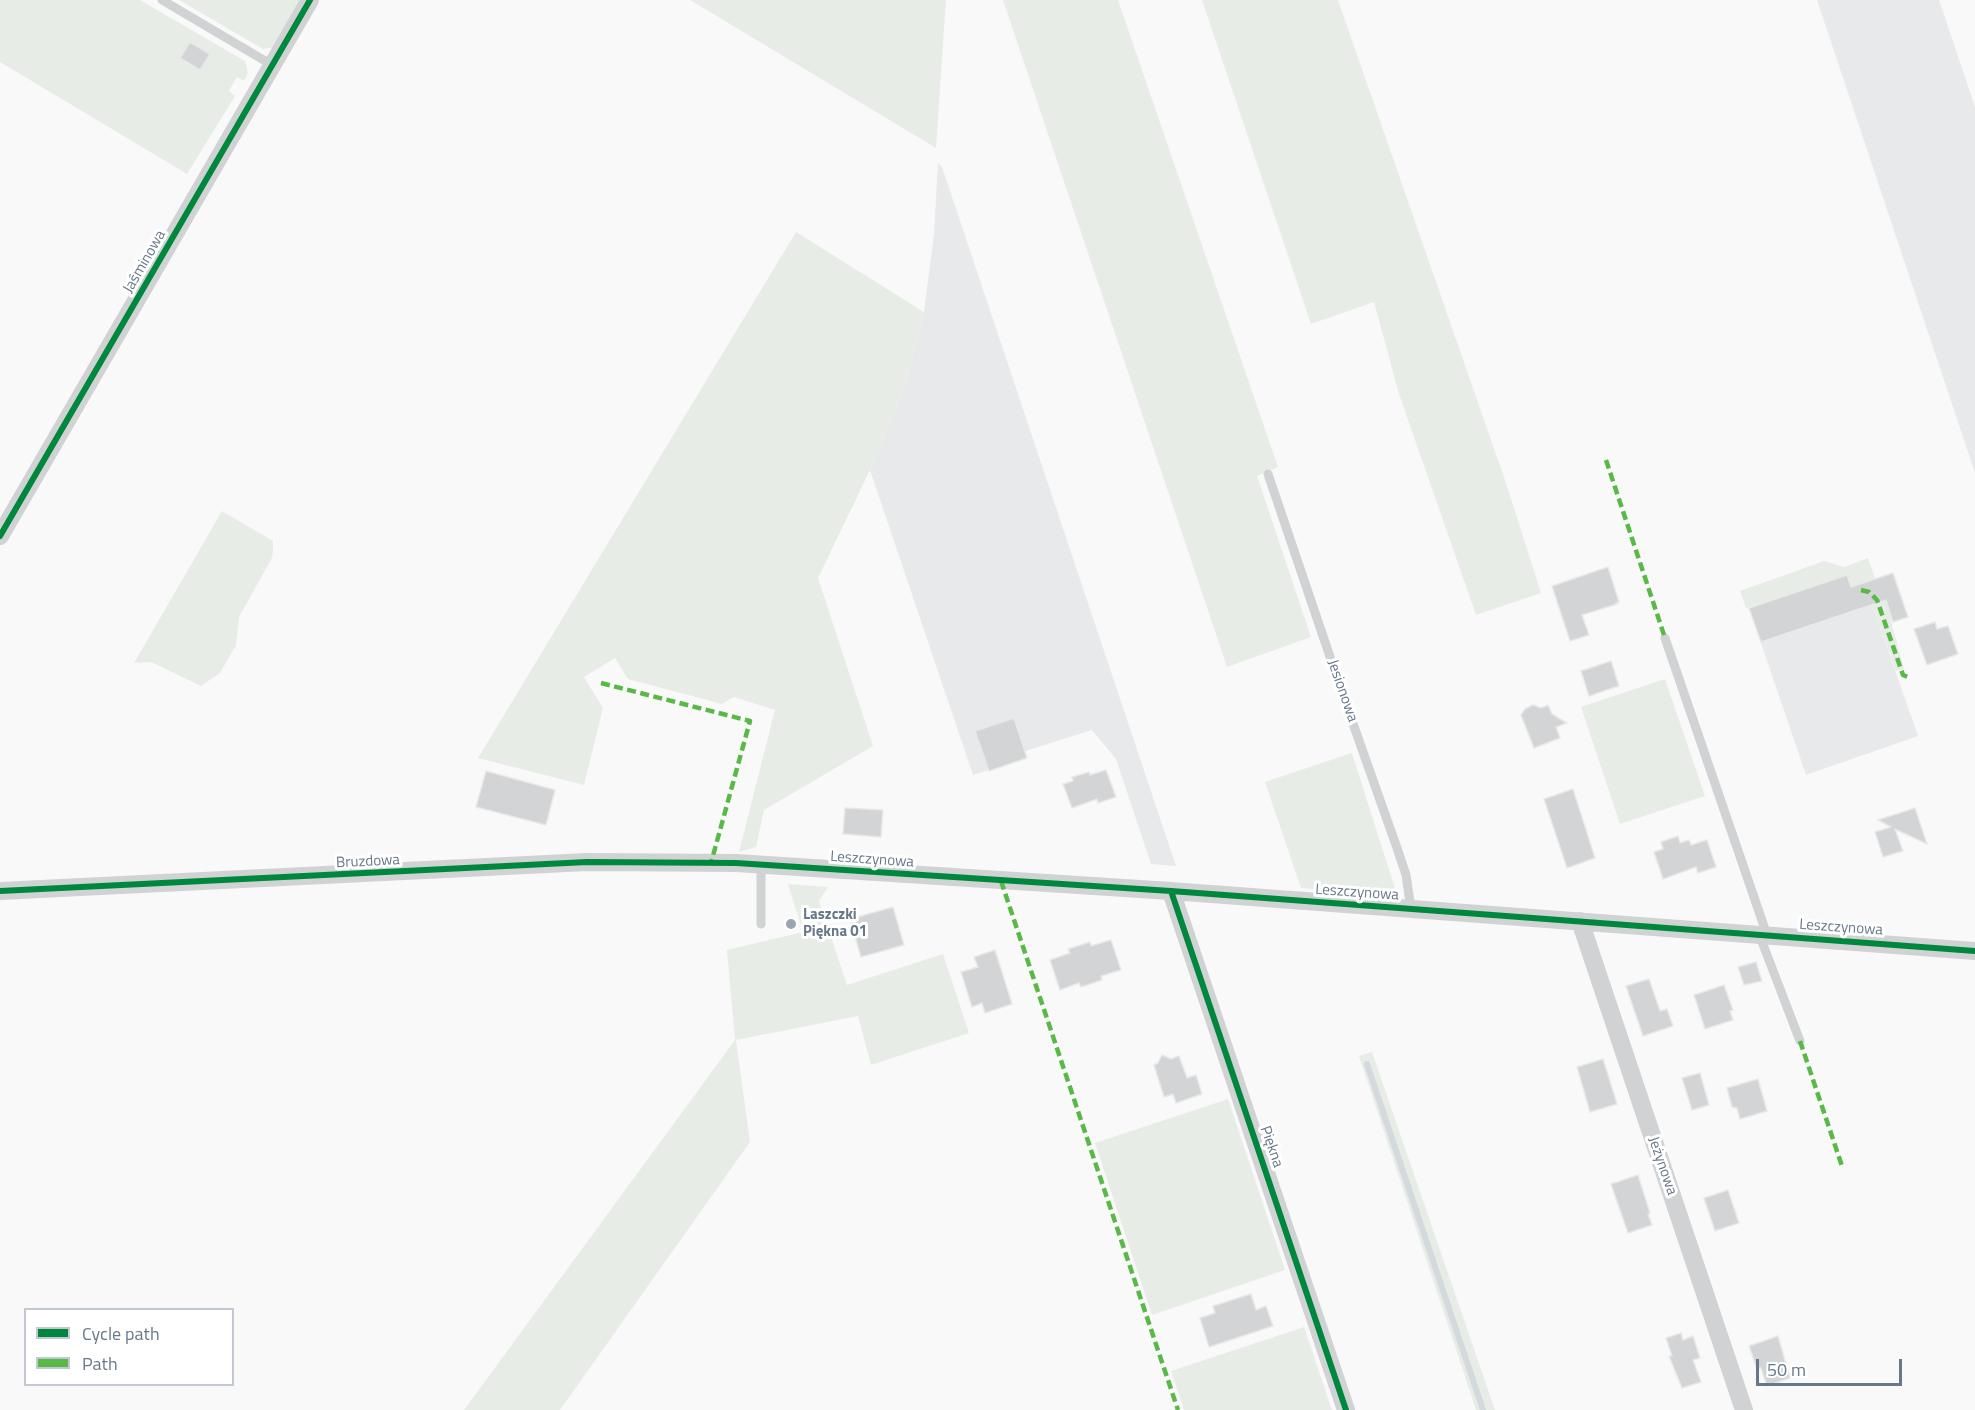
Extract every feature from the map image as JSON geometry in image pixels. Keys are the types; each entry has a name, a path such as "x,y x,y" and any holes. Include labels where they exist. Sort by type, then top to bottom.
{"street":[{"name":"Jaśminowa","path":"0,536 310,0"},
{"name":"Bruzdowa","path":"0,891 587,862 736,863"},
{"name":"Leszczynowa","path":"736,863 1171,891 1975,951"},
{"name":"Piękna","path":"1171,891 1346,1410"},
{"name":"Jeżynowa","path":"1580,921 1744,1410"}],"lane":[{"path":"162,0 272,65"},
{"name":"Jesionowa","path":"1268,474 1406,875 1411,909"},
{"path":"1665,638 1800,1041"},
{"path":"761,865 761,924"}],"shaded area":[{"path":"0,0 140,0 245,61 248,73 244,81 237,77 229,91 235,96 187,174 0,62"},
{"path":"179,0 302,0 275,47 263,49"},
{"path":"690,0 946,0 936,148"},
{"path":"1003,0 1118,0 1278,467 1257,476 1311,637 1227,667"},
{"path":"1202,0 1338,0 1506,483 1541,593 1476,615 1399,394 1374,302 1311,324"},
{"path":"1817,0 1939,0 1975,107 1975,473"},
{"path":"938,163 942,167 1176,866 1151,864 1116,759 1092,730 1025,751 1027,758 973,775 870,470 903,391 924,312 934,234"},
{"path":"796,232 924,312 903,391 870,470 818,578 873,746 764,810 756,847 739,852 775,710 734,697 722,704 628,679 615,658 584,677 603,708 584,785 478,758"},
{"path":"222,511 273,541 273,551 272,558 239,617 236,645 220,673 201,686 151,662 134,663"},
{"path":"1868,558 1893,620 1891,621 1904,669 1896,671 1872,604 1859,609 1847,575 1746,608 1740,591 1824,561 1844,567"},
{"path":"1847,575 1859,608 1872,604 1918,736 1806,775 1749,608"},
{"path":"1665,679 1705,796 1620,824 1581,707"},
{"path":"1352,753 1397,895 1301,888 1265,782"},
{"path":"788,884 828,887 819,901 847,985 943,954 969,1033 871,1065 858,1016 736,1040 750,1142 560,1410 464,1410 735,1040 727,950 803,932"},
{"path":"1372,1052 1495,1410 1476,1410 1359,1056"},
{"path":"1228,1099 1285,1270 1152,1315 1095,1143"},
{"path":"1304,1327 1332,1410 1184,1410 1171,1371"}],"building":[{"path":"190,42 210,54 200,70 180,58"},
{"path":"1608,567 1619,602 1582,615 1589,635 1570,641 1552,586"},
{"path":"1893,573 1908,617 1893,622 1886,600 1761,642 1749,608 1847,575 1851,587"},
{"path":"1935,622 1937,629 1948,626 1958,654 1927,665 1914,629"},
{"path":"1611,661 1619,686 1589,696 1581,671"},
{"path":"1533,705 1541,708 1548,705 1552,714 1567,723 1556,727 1560,738 1534,748 1521,715 1525,709"},
{"path":"1014,718 1027,758 989,771 975,731"},
{"path":"1106,770 1116,797 1098,803 1097,799 1072,808 1063,784 1073,781 1072,777"},
{"path":"486,771 555,790 546,825 476,807"},
{"path":"1573,789 1595,858 1567,868 1544,799"},
{"path":"845,808 883,810 881,837 843,834"},
{"path":"1915,808 1927,844 1895,829 1903,851 1883,857 1875,832 1891,827 1878,820"},
{"path":"1678,836 1680,843 1689,840 1691,845 1707,840 1716,867 1698,873 1696,867 1663,879 1654,852 1663,849 1661,842"},
{"path":"893,907 904,945 861,957 850,919"},
{"path":"1111,940 1121,970 1101,976 1102,980 1081,987 1079,983 1060,990 1050,960 1070,953 1068,949 1090,942 1091,946"},
{"path":"995,950 1012,1004 985,1013 982,1003 972,1007 961,972 978,967 974,957"},
{"path":"1756,962 1762,981 1744,985 1738,967"},
{"path":"1649,979 1660,1011 1667,1009 1673,1026 1643,1036 1626,986"},
{"path":"1724,985 1733,1010 1730,1011 1733,1020 1705,1029 1694,995"},
{"path":"1162,1055 1171,1059 1179,1056 1187,1078 1196,1075 1202,1094 1176,1103 1173,1094 1164,1097 1154,1065 1158,1063"},
{"path":"1603,1059 1617,1104 1590,1112 1577,1067"},
{"path":"1700,1073 1709,1105 1692,1110 1682,1078"},
{"path":"1758,1079 1767,1111 1740,1119 1737,1108 1732,1107 1727,1088"},
{"path":"1638,1175 1652,1225 1628,1233 1611,1184"},
{"path":"1728,1190 1739,1223 1715,1231 1704,1198"},
{"path":"1251,1294 1256,1310 1266,1306 1273,1326 1209,1347 1200,1318 1215,1313 1213,1306"},
{"path":"1681,1333 1683,1340 1693,1336 1700,1358 1693,1360 1701,1382 1682,1388 1669,1356 1672,1356 1666,1338"},
{"path":"1778,1336 1790,1378 1767,1386 1761,1368 1757,1369 1749,1346"}],"waterway":[{"path":"1367,1064 1483,1410"}],"marked path":[{"path":"1606,460 1665,638"},
{"path":"1861,590 1869,592 1877,600 1903,675 1910,678"},
{"path":"601,683 750,721 711,863"},
{"path":"1001,881 1178,1410"},
{"path":"1800,1041 1843,1169"}],"cycle path":[{"path":"0,536 310,0"},
{"path":"0,891 587,862 736,863 1171,891 1975,951"},
{"path":"1171,891 1346,1410"}],"place":[{"name":"Laszczki Piękna 01","path":"791,924"}]}
